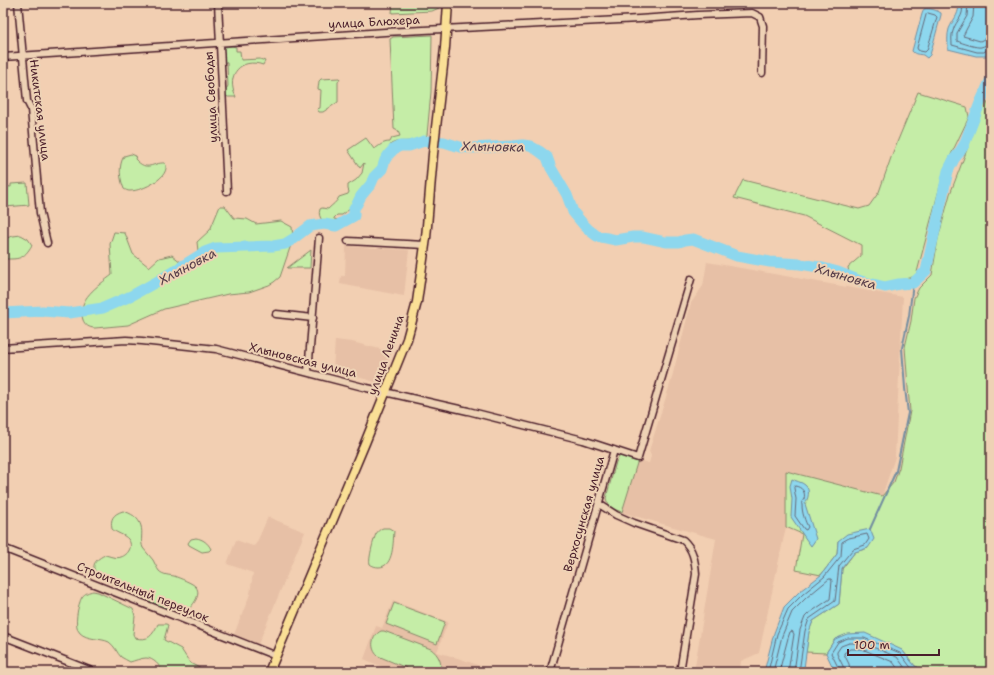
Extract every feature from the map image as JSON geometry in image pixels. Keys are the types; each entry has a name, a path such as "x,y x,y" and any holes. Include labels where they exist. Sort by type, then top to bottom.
{"main road":[{"name":"улица Ленина","path":"269,672 407,339 415,309 425,245 433,154 445,48 448,3"}],"street":[{"name":"Никитская улица","path":"18,3 27,101 31,109 40,213 47,243"},
{"name":"улица Свободы","path":"218,3 227,191"},
{"name":"улица Блюхера","path":"3,57 385,32 752,13 760,17 763,26 762,73"},
{"path":"308,372 319,238"},
{"path":"348,241 425,245"},
{"name":"Верхосунская улица","path":"550,672 614,450 638,458 691,279"},
{"path":"276,314 313,318"},
{"name":"Хлыновская улица","path":"3,348 126,340 216,349 583,440 614,450"},
{"path":"599,504 616,516 682,540 692,551 695,560 696,574 680,672"},
{"name":"Строительный переулок","path":"3,548 276,656"},
{"path":"3,636 94,672"}],"shaded area":[{"path":"346,246 409,250 404,296 340,284 341,276 345,276"},
{"path":"707,262 903,297 895,457 882,496 786,471 786,527 759,653 741,661 740,672 694,672 716,539 624,513 610,505 606,498 619,457 621,455 649,463 651,456 649,451 671,381 691,303 703,286"},
{"path":"335,340 352,342 392,352 380,382 379,383 333,370"},
{"path":"268,517 305,532 257,647 233,637 250,594 253,573 227,564 236,540 253,546 255,545"},
{"path":"393,601 448,622 437,652 461,659 494,672 386,672 387,669 364,659 376,626 382,628"}],"green space":[{"path":"393,3 441,3 439,8 432,11 392,13"},
{"path":"432,35 431,92 427,135 414,140 391,144 384,156 379,170 372,176 369,183 359,195 355,205 342,215 337,215 334,218 339,220 340,224 333,228 321,218 319,212 320,209 328,209 339,197 348,194 348,185 356,180 362,173 364,163 360,168 348,150 366,138 374,149 383,143 390,142 392,138 400,136 398,131 394,129 390,39 393,37"},
{"path":"225,47 236,47 236,51 240,51 241,60 260,59 265,61 263,65 255,63 248,64 237,70 232,82 236,97 228,97 226,96 225,91 228,86 227,63 223,61 223,49"},
{"path":"339,78 338,102 323,112 319,112 317,109 320,108 321,90 318,89 319,81 321,79"},
{"path":"918,92 967,107 969,117 945,167 916,276 882,285 849,273 848,267 861,256 861,245 804,216 734,198 743,180 859,209 869,206 879,192 893,152"},
{"path":"986,100 991,111 991,672 943,672 942,670 928,672 915,666 902,650 835,639 826,653 806,652 809,631 813,621 839,604 842,569 855,552 868,548 838,541 837,554 821,575 796,570 802,534 786,527 786,471 882,496 894,482 899,468 910,411 905,347 911,321 914,298 919,288 932,275 938,239 950,194"},
{"path":"131,154 136,156 135,159 143,165 150,166 165,163 166,168 164,173 155,182 142,189 127,191 124,189 121,181 120,168 124,156"},
{"path":"27,183 29,205 5,207 3,186 11,187 11,184"},
{"path":"220,206 225,206 234,218 247,219 256,224 281,221 292,227 293,239 280,277 269,285 249,292 228,294 164,309 128,325 95,328 89,327 85,323 82,312 85,299 112,275 110,244 114,232 125,233 133,254 149,267 159,258 172,255 186,266 193,268 199,260 197,242 210,230"},
{"path":"21,235 28,239 32,245 26,254 20,258 3,259 3,239"},
{"path":"311,250 310,268 287,268"},
{"path":"621,455 638,460 622,512 614,509 606,498 616,462"},
{"path":"123,511 137,518 140,523 142,529 143,548 153,560 159,571 186,581 198,590 197,597 193,604 186,611 167,609 97,575 94,565 97,560 105,555 119,558 124,556 129,550 130,542 128,539 112,529 111,522 113,517"},
{"path":"383,528 389,528 394,531 393,547 388,563 384,566 377,567 370,564 370,554 376,534"},
{"path":"191,539 201,539 211,549 209,551 202,552 189,545 188,543"},
{"path":"93,591 133,609 135,616 133,634 135,638 144,639 150,637 158,624 168,625 164,640 181,649 190,663 207,672 162,672 158,665 149,658 130,662 121,657 113,645 109,642 90,638 80,633 77,626 79,605 82,597"},
{"path":"394,603 445,622 437,644 386,624"},
{"path":"381,631 431,649 436,653 439,659 441,665 440,672 416,672 378,656 375,653 373,643 375,636"}],"water":[{"path":"957,3 991,3 991,50 987,56 976,56 948,49 948,31 958,12 959,5"},
{"path":"924,9 941,13 930,55 927,58 912,51"},
{"path":"792,479 804,484 808,489 808,497 805,504 816,539 811,546 791,517 792,499 790,486"},
{"path":"870,529 874,539 868,548 855,552 842,568 839,604 813,621 809,632 803,672 764,672 774,633 784,607 800,591 821,575 837,554 838,541 847,534"},
{"path":"865,633 902,650 915,666 928,672 835,672 826,653 835,639 847,634"},
{"path":"942,670 943,672 928,672"}],"waterway":[{"name":"Хлыновка","path":"3,313 43,311 69,313 103,308 131,296 205,252 216,248 273,246 285,244 310,226 324,224 336,226 354,216 354,208 361,196 371,184 374,177 382,169 385,160 394,149 400,146 409,146 424,141 444,142 460,147 471,148 523,145 530,146 547,157 551,168 567,195 573,212 583,224 597,236 616,240 643,237 666,242 679,242 693,239 737,256 770,262 819,267 838,272 861,281 885,287 913,283 926,271 948,171 964,145 991,79"},
{"path":"870,529 896,471 908,413 902,348 909,316 913,283"}]}
